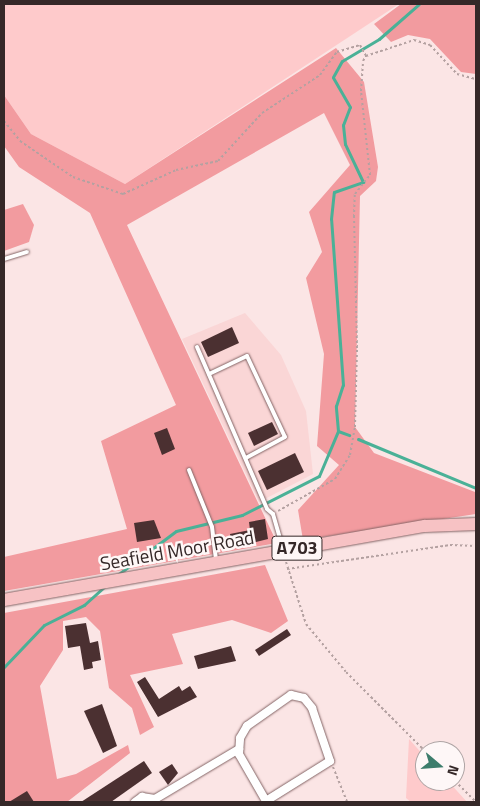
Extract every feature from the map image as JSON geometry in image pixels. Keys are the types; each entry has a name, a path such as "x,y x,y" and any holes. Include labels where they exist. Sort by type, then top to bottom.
{"main road":[{"name":"Seafield Moor Road","path":"4,600 216,561 424,526 476,524"}],"street":[{"path":"135,802 142,798 156,801 239,749 247,726 296,696 312,708 330,761 266,801 239,749"}],"lane":[{"path":"4,258 27,252"},
{"path":"197,347 266,508 273,514 283,550"},
{"path":"209,374 247,356 285,437 246,458"},
{"path":"189,470 212,527 216,561"}],"path":[{"path":"366,56 414,40 430,45 457,74 476,79"},
{"path":"4,121 20,141 73,177 123,194 176,170 218,161 262,113 320,75 337,52 360,45 366,56 361,91 370,175 355,194 356,427 350,455 335,479 273,514"},
{"path":"287,569 450,545 476,546"},
{"path":"283,550 287,569 306,624 346,672 415,741"},
{"path":"330,761 347,802"},
{"path":"465,791 476,802"},
{"path":"393,802 398,802"}],"shaded area":[{"path":"4,4 399,4 125,184 31,134 4,95"},
{"path":"401,4 476,4 476,74 461,72 430,39 408,35 391,42 374,24"},
{"path":"336,48 364,82 378,167 376,181 360,196 355,427 374,453 475,492 476,485 476,514 303,540 298,510 339,465 317,446 324,354 306,278 322,252 309,212 350,165 324,113 127,225 277,543 4,591 4,557 127,529 101,441 176,405 90,213 19,167 4,146 4,95 31,134 125,184"},
{"path":"23,204 34,225 29,242 4,251 4,210"},
{"path":"245,313 281,355 306,411 313,474 259,502 182,339"},
{"path":"265,565 288,621 271,633 232,620 172,634 183,664 130,675 154,727 140,735 132,708 109,688 100,631 86,617 63,621 63,650 40,686 57,779 76,774 128,745 130,753 67,802 4,802 4,613"},
{"path":"409,739 415,746 415,791 457,791 467,802 411,802 406,798"}],"building":[{"path":"232,327 239,343 208,357 201,342"},
{"path":"272,422 278,434 254,446 248,433"},
{"path":"167,428 175,449 162,455 154,433"},
{"path":"295,453 304,472 267,490 258,471"},
{"path":"265,519 268,539 232,548 230,534 250,530 249,522"},
{"path":"154,520 161,538 137,542 134,523"},
{"path":"86,623 90,643 98,641 101,660 92,662 93,668 84,670 80,646 68,648 65,626"},
{"path":"287,629 291,635 259,656 255,650"},
{"path":"231,646 236,661 198,669 194,656"},
{"path":"145,677 159,699 179,686 182,691 190,686 197,697 158,717 137,682"},
{"path":"102,704 117,746 103,753 84,711"},
{"path":"144,761 152,773 111,802 81,802"},
{"path":"172,764 178,773 168,785 159,772"},
{"path":"27,791 34,802 9,802"}],"waterway":[{"path":"116,576 176,531 242,515 319,476 338,431 336,406 343,385 331,219 334,192 363,182 345,144 343,125 350,107 333,77 342,61 379,39 419,4"},
{"path":"338,431 349,435"},
{"path":"358,439 476,488"},
{"path":"4,667 44,625 84,605 104,587"}]}
